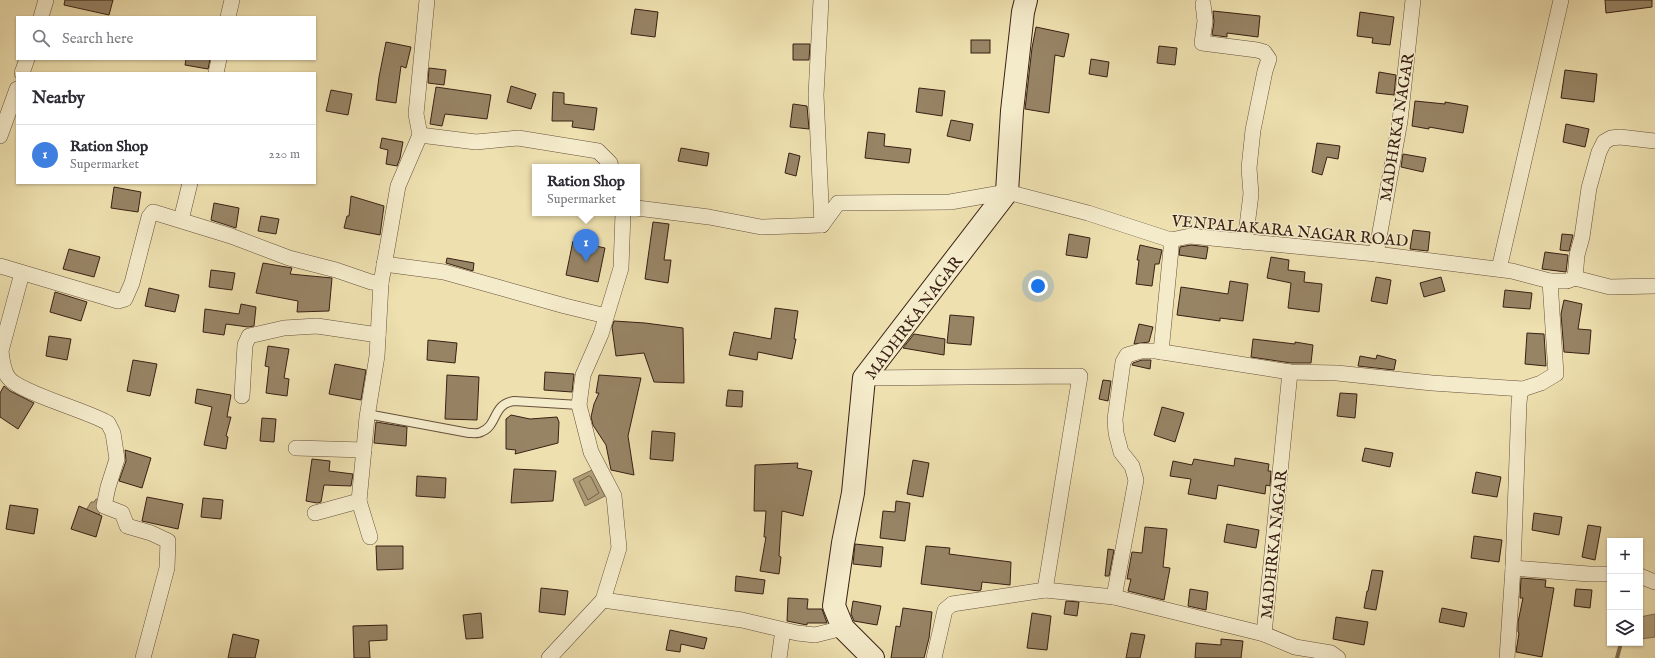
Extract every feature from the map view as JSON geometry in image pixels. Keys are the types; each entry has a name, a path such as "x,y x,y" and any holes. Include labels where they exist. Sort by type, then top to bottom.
{"street":[{"path":"40,16 46,0"},
{"path":"228,16 232,0"},
{"path":"370,538 359,501 367,416 377,356 381,283 398,186 420,136 416,114 427,0"},
{"path":"640,208 709,217 761,227 822,225 816,95 821,0"},
{"path":"1007,192 1012,111 1023,12 1026,0"},
{"name":"MADHRKA NAGAR","path":"1376,254 1400,121 1413,0"},
{"path":"1499,270 1561,0"},
{"path":"1203,4 1205,20 1202,43 1257,50 1264,52 1269,59 1264,70 1253,130 1249,168 1251,194 1245,242"},
{"path":"22,72 27,60"},
{"path":"216,72 219,60"},
{"path":"0,136 16,92"},
{"path":"420,136 476,142 518,138 598,150 610,164"},
{"path":"1576,278 1577,255 1582,237 1589,188 1599,152 1604,142 1611,138 1620,137 1655,141"},
{"path":"181,220 190,184"},
{"name":"VENPALAKARA NAGAR ROAD","path":"822,225 838,203 950,202 1007,192 1088,213 1171,240 1190,236 1376,254 1499,270 1530,275 1550,281"},
{"name":"MADHRKA NAGAR","path":"873,658 844,628 834,606 843,543 853,493 864,378 1007,192"},
{"path":"0,266 118,301 125,299 132,283 150,217 153,212 231,236 289,258 336,270 367,281 381,283"},
{"path":"549,658 603,600 620,548 614,496 591,452 579,405 583,375 601,334 621,268 623,216"},
{"path":"1161,352 1171,240"},
{"path":"384,264 444,272 606,316"},
{"path":"22,273 1,351 2,362 8,378 24,388 108,423 113,433 117,459 108,487 104,506 122,513 127,526 151,533 168,541 167,568 143,658"},
{"path":"1114,597 1136,480 1132,466 1121,452 1116,433 1115,419 1123,362 1127,355 1141,351 1161,352 1290,372 1337,373 1432,383 1522,389 1541,383 1556,374 1550,281 1567,281 1576,278 1610,287 1655,286"},
{"path":"242,396 245,345 249,336 284,328 317,326 378,335"},
{"name":"MADHRKA NAGAR","path":"934,658 945,610 952,604 1045,590 1114,597 1264,634 1290,372"},
{"path":"864,378 1080,376 1045,590"},
{"path":"1507,658 1513,568 1518,403 1522,389"},
{"path":"296,448 364,450"},
{"path":"316,513 359,501"},
{"path":"1513,568 1607,574"},
{"path":"1643,577 1655,582"},
{"path":"603,600 734,619 783,630 815,635 844,628"},
{"path":"779,658 783,630"},
{"path":"1264,634 1295,646 1331,653 1338,658"}],"lane":[{"path":"367,416 481,433 490,426 500,407 506,402 514,401 579,405"}],"water":[{"path":"592,470 605,496 585,506 573,479"},
{"path":"96,499 103,502 98,518 85,512 91,502 94,502"},
{"path":"1655,614 1655,637 1643,639 1643,616"}],"building":[{"path":"65,0 113,0 109,15 64,5"},
{"path":"1605,0 1652,0 1652,7 1606,13"},
{"path":"635,9 658,12 655,37 631,34"},
{"path":"1213,11 1260,16 1258,37 1227,33 1227,37 1212,35 1214,22"},
{"path":"1360,12 1394,17 1390,45 1372,43 1373,38 1357,36"},
{"path":"1036,27 1069,34 1064,57 1055,55 1049,113 1025,109"},
{"path":"971,40 990,40 990,53 971,53"},
{"path":"386,42 411,47 406,68 401,66 396,103 376,100"},
{"path":"793,44 810,44 809,60 793,60"},
{"path":"1159,46 1177,48 1175,65 1157,63"},
{"path":"1091,59 1109,62 1107,77 1089,74"},
{"path":"186,60 210,60 208,69 185,65"},
{"path":"429,68 446,70 444,85 428,83"},
{"path":"1565,70 1597,74 1594,102 1561,98"},
{"path":"1379,72 1396,75 1394,95 1376,93"},
{"path":"511,86 536,94 531,109 507,102"},
{"path":"436,87 491,95 487,119 445,114 442,126 430,124"},
{"path":"919,88 945,91 942,116 916,112"},
{"path":"331,90 352,94 348,115 326,111"},
{"path":"553,92 564,93 564,104 597,108 594,130 572,127 573,121 552,121"},
{"path":"1415,101 1445,104 1445,102 1468,106 1463,133 1429,127 1429,129 1412,126"},
{"path":"793,104 807,106 809,129 790,127"},
{"path":"951,120 973,124 970,141 947,136"},
{"path":"1566,124 1589,129 1585,147 1563,142"},
{"path":"868,132 885,134 884,146 911,149 909,163 865,158"},
{"path":"382,138 403,142 397,166 386,164 388,150 380,148"},
{"path":"1317,143 1340,146 1338,159 1327,157 1322,175 1312,172"},
{"path":"681,148 709,153 707,166 678,161"},
{"path":"789,153 800,156 796,176 785,173"},
{"path":"1403,154 1426,158 1423,172 1401,167"},
{"path":"114,187 141,192 138,212 111,208"},
{"path":"351,196 384,206 380,235 344,228 347,216 349,216"},
{"path":"214,203 239,208 236,228 211,220"},
{"path":"261,216 279,219 276,234 258,231"},
{"path":"653,222 669,224 664,260 671,260 668,283 645,279"},
{"path":"1413,230 1430,232 1428,251 1410,249"},
{"path":"1069,234 1090,238 1087,258 1066,255"},
{"path":"1562,234 1573,235 1569,251 1560,250"},
{"path":"573,241 605,248 598,282 566,275"},
{"path":"1140,245 1162,250 1159,264 1155,264 1152,286 1136,284 1139,260 1137,260"},
{"path":"1191,245 1208,247 1206,259 1179,255 1180,247"},
{"path":"69,249 100,257 94,277 63,269"},
{"path":"1545,252 1568,255 1566,272 1542,269"},
{"path":"1271,257 1289,260 1288,270 1305,272 1304,282 1322,284 1319,312 1288,308 1291,283 1267,278"},
{"path":"447,258 474,263 473,271 446,263"},
{"path":"263,263 292,268 290,274 332,278 329,311 297,312 298,301 256,293"},
{"path":"211,270 235,273 232,290 209,287"},
{"path":"1376,277 1391,280 1387,304 1371,301"},
{"path":"1441,277 1445,291 1424,297 1420,283"},
{"path":"1230,281 1248,284 1243,321 1220,318 1220,321 1177,315 1181,287 1228,294"},
{"path":"149,288 179,295 175,312 145,306"},
{"path":"1505,290 1532,293 1530,309 1503,307"},
{"path":"55,292 87,302 81,321 50,312"},
{"path":"1564,300 1582,304 1578,329 1591,330 1589,354 1564,352 1561,314"},
{"path":"241,304 256,307 254,326 248,327 226,324 224,335 203,332 205,309 239,314"},
{"path":"775,308 798,311 794,339 796,339 792,359 758,352 757,360 729,355 734,332 771,339"},
{"path":"950,315 974,317 971,345 947,343"},
{"path":"614,321 683,328 684,383 654,382 644,353 616,356 612,327"},
{"path":"1139,324 1153,327 1149,342 1134,344"},
{"path":"1527,333 1544,334 1546,366 1525,364"},
{"path":"914,334 945,339 944,355 903,348"},
{"path":"49,336 71,339 67,360 46,356"},
{"path":"1253,339 1313,345 1311,363 1291,363 1251,357"},
{"path":"428,340 457,343 455,363 427,360"},
{"path":"268,346 289,349 284,378 289,379 287,396 266,393 269,367 265,366"},
{"path":"1377,355 1396,360 1394,370 1358,366 1360,356 1376,359"},
{"path":"133,360 157,364 150,396 127,391"},
{"path":"1142,360 1151,360 1150,369 1132,365 1133,363"},
{"path":"335,364 366,370 361,400 329,394"},
{"path":"545,372 574,374 572,392 544,390"},
{"path":"447,375 479,377 477,420 445,419"},
{"path":"599,375 641,378 628,436 634,475 611,470 606,445 593,425 591,417 594,404 599,393 596,393"},
{"path":"1103,380 1111,381 1108,401 1099,399"},
{"path":"4,386 10,391 34,403 18,429 0,417 0,393"},
{"path":"197,389 231,395 227,417 231,417 226,436 228,437 226,449 204,445 212,407 195,403"},
{"path":"728,390 743,391 742,407 726,406"},
{"path":"1340,393 1357,394 1355,418 1337,416"},
{"path":"1162,407 1184,413 1175,442 1154,435"},
{"path":"511,415 530,419 557,417 559,422 558,443 515,454 516,450 506,449 506,419"},
{"path":"262,418 276,419 274,442 260,441"},
{"path":"376,422 407,427 406,446 374,443"},
{"path":"652,431 675,433 673,461 650,459"},
{"path":"1365,448 1393,453 1390,467 1362,461"},
{"path":"125,450 151,458 142,488 119,481 126,461"},
{"path":"1235,458 1269,464 1268,471 1271,471 1270,486 1266,485 1265,494 1218,485 1216,499 1188,494 1191,479 1170,476 1173,461 1192,465 1194,459 1234,466"},
{"path":"312,459 330,461 329,471 353,474 351,486 324,485 321,502 317,503 306,501"},
{"path":"913,460 929,463 923,497 907,494"},
{"path":"798,463 797,468 812,471 803,516 782,511 779,574 760,571 766,537 764,537 766,511 754,511 755,465"},
{"path":"514,469 556,471 553,501 511,503"},
{"path":"1476,472 1501,477 1497,497 1472,493"},
{"path":"417,476 446,478 445,498 416,496"},
{"path":"147,497 183,504 178,529 142,521"},
{"path":"203,498 223,500 221,519 201,517"},
{"path":"896,501 910,503 905,541 880,538 883,511 895,512"},
{"path":"10,505 38,509 34,534 6,529"},
{"path":"79,506 102,516 96,537 71,529"},
{"path":"1534,513 1562,517 1559,535 1532,530"},
{"path":"1227,524 1259,530 1256,548 1224,542"},
{"path":"1588,525 1601,527 1595,560 1582,557"},
{"path":"1145,527 1167,529 1163,567 1170,568 1164,600 1128,591 1131,579 1127,579 1132,552 1142,553"},
{"path":"1474,536 1502,540 1499,562 1471,558"},
{"path":"855,544 883,547 881,567 853,564"},
{"path":"376,546 403,546 403,569 377,570"},
{"path":"926,546 950,548 949,554 1011,562 1010,585 982,582 981,590 979,591 921,584"},
{"path":"1108,549 1114,550 1109,576 1105,576"},
{"path":"1372,570 1383,571 1376,610 1364,608"},
{"path":"736,576 765,580 763,594 735,591"},
{"path":"1521,578 1546,580 1545,587 1554,588 1542,657 1516,652 1519,633 1518,622 1523,598 1520,598"},
{"path":"541,588 568,591 565,615 539,612"},
{"path":"1190,589 1208,592 1206,610 1188,606"},
{"path":"1576,589 1592,590 1590,608 1574,606"},
{"path":"788,598 808,599 807,609 822,609 827,623 807,623 807,625 787,621"},
{"path":"853,601 881,606 877,625 854,621 851,614"},
{"path":"1066,601 1079,602 1077,616 1064,614"},
{"path":"903,608 932,612 929,638 924,658 891,658 896,626 900,627"},
{"path":"1442,608 1467,613 1464,627 1439,622"},
{"path":"481,613 483,638 466,639 463,615"},
{"path":"1032,613 1051,616 1047,650 1027,648"},
{"path":"1336,617 1368,622 1364,645 1333,639"},
{"path":"387,625 387,640 369,641 370,658 354,658 353,626"},
{"path":"670,630 707,638 704,649 681,644 680,652 666,650"},
{"path":"1131,633 1145,635 1140,658 1126,658"},
{"path":"233,634 259,640 255,658 228,658"},
{"path":"1221,639 1243,641 1241,658 1195,658 1196,643 1221,645"}],"waterway":[{"path":"1617,658 1620,646"}],"place":[{"name":"Ration Shop","path":"586,262"}]}
